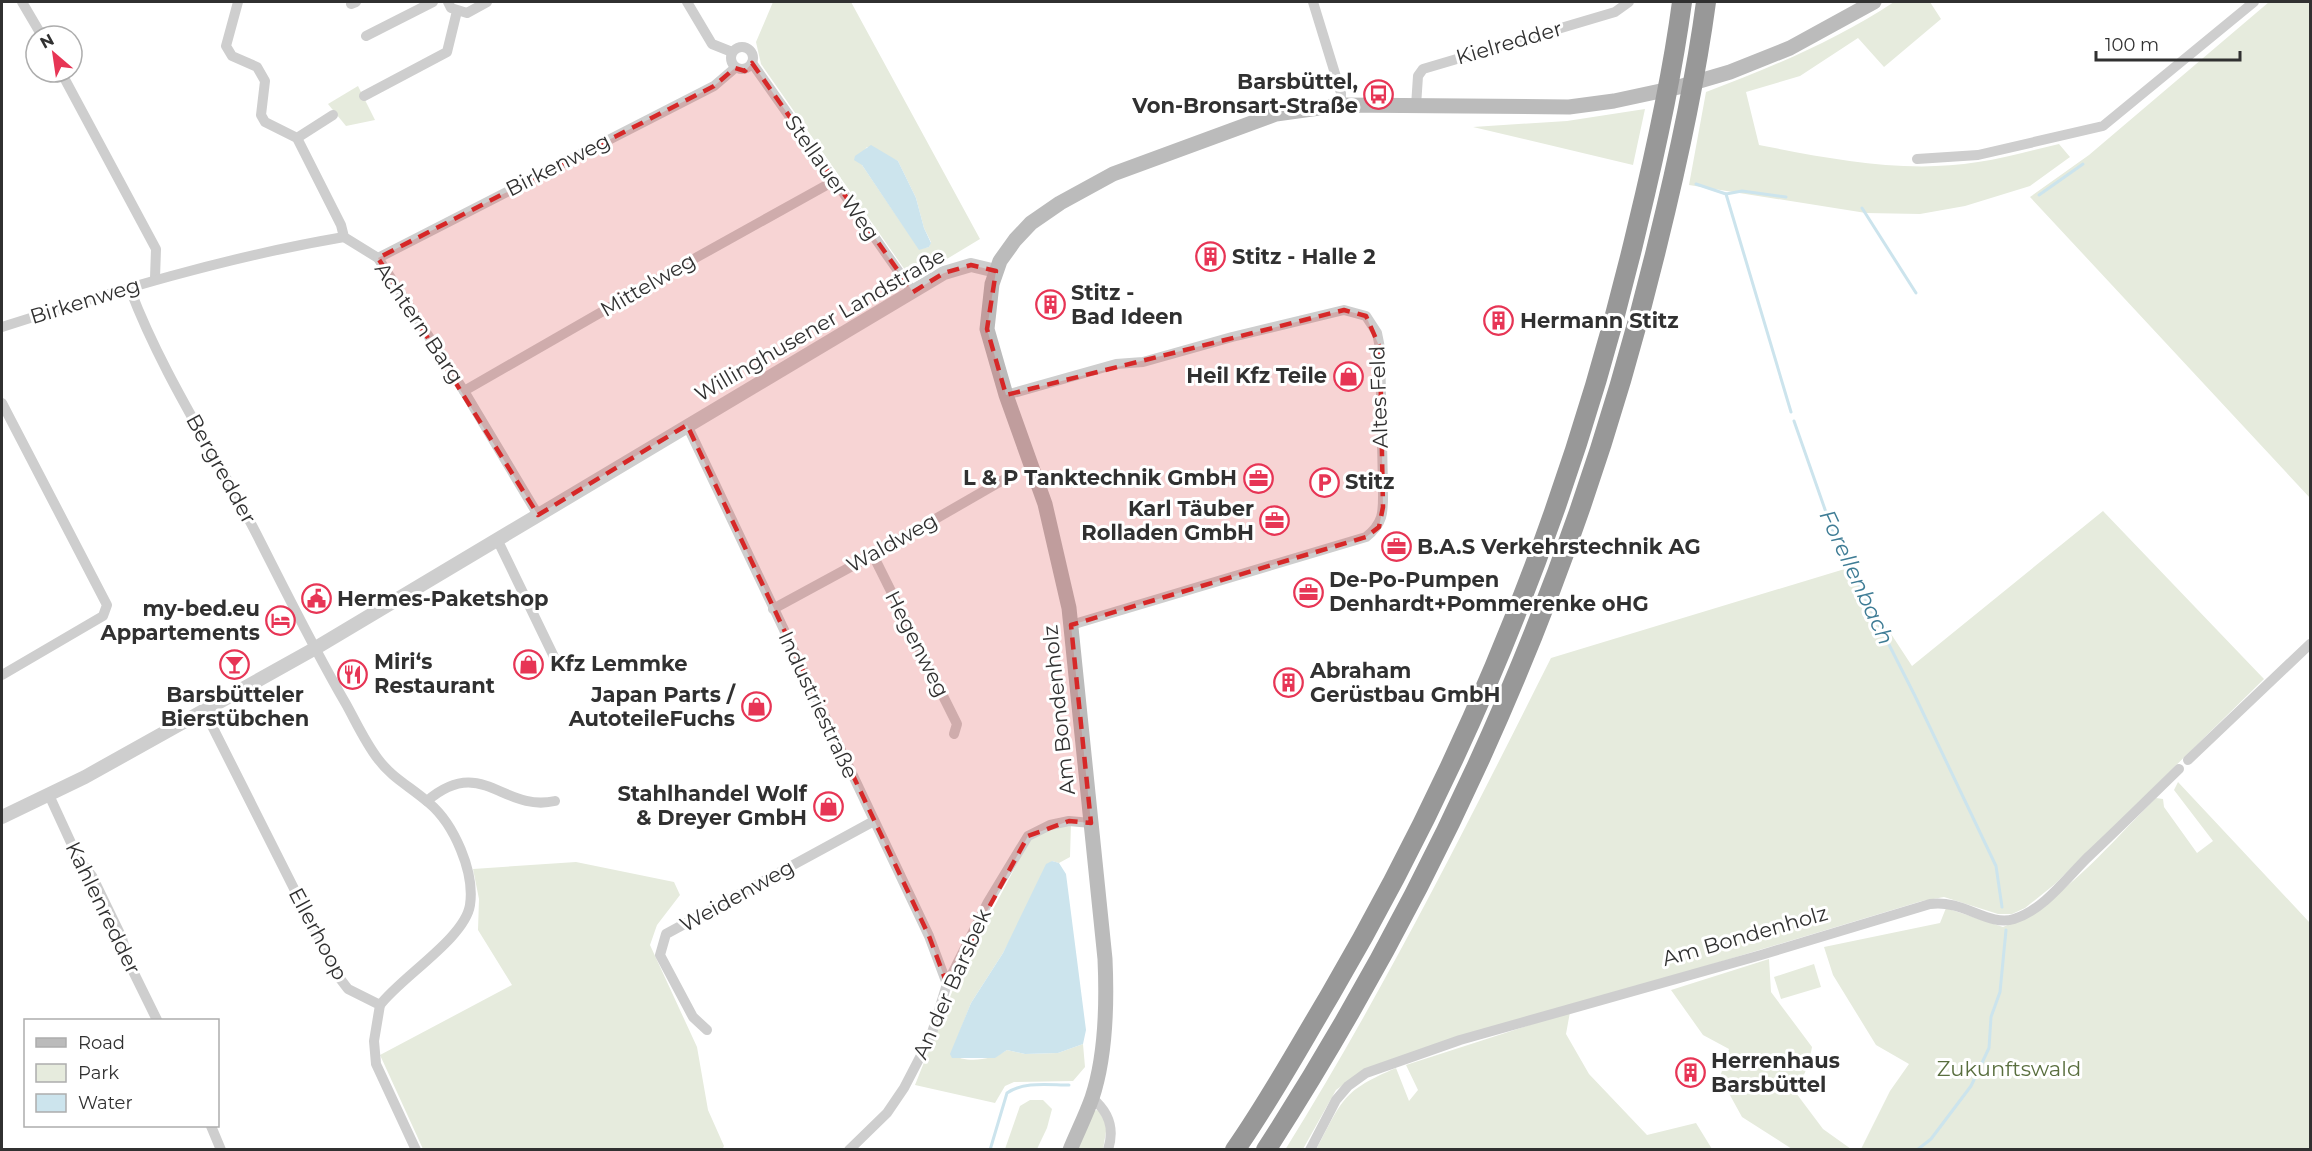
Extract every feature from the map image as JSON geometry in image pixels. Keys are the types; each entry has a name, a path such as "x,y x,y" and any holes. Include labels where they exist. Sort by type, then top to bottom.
{"highway":[{"path":"1235,1149 1371,926 1458,751 1519,608 1570,472 1621,298 1650,174 1682,2"},
{"path":"1266,1149 1358,999 1440,843 1481,759 1559,571 1591,484 1640,318 1673,181 1706,2"}],"main road":[{"path":"996,271 1006,251 1031,223 1060,202 1113,174 1276,114 1341,105 1569,107 1614,101 1679,87 1730,72 1790,48 1874,2"},
{"name":"Am Bondenholz","path":"996,271 988,301 987,329 1006,395 1045,504 1069,608 1106,980 1101,1058 1092,1098 1070,1149"}],"street":[{"path":"22,2 35,24"},
{"path":"238,2 226,46 232,56 257,67 265,81 261,115 265,122 297,138 341,225 344,237"},
{"path":"366,36 433,2"},
{"path":"448,2 452,8 467,13 487,2"},
{"path":"687,2 712,44 732,52 730,60 735,68 741,70 752,63"},
{"path":"1313,2 1341,93 1341,105"},
{"name":"Kielredder","path":"1416,106 1418,76 1423,69 1615,12 1629,2"},
{"path":"1917,159 1978,155 2103,126 2254,2"},
{"path":"364,96 447,52 458,10"},
{"name":"Stellauer Weg","path":"732,52 737,48 750,50 752,63 913,292"},
{"name":"Birkenweg","path":"378,258 714,86 735,68"},
{"path":"67,84 156,249 155,278"},
{"path":"297,138 333,115"},
{"name":"Mittelweg","path":"464,391 725,240 834,182"},
{"name":"Birkenweg","path":"2,327 130,289 155,278 277,248 344,237"},
{"name":"Achtern Barg","path":"344,237 378,258 464,391 538,515"},
{"name":"Willinghusener Landstraße","path":"2,817 49,795 314,649 944,273 971,265 996,271"},
{"name":"Bergredder","path":"130,289 144,326 256,534 314,649 370,748 388,773 427,801 442,818 466,865 470,908 454,935 392,988 380,1005"},
{"name":"Altes Feld","path":"1006,395 1116,364 1143,362 1232,337 1344,310 1366,316 1377,333 1380,348 1383,488 1379,527 1366,537 1071,625"},
{"path":"2,403 107,605 103,616 2,675"},
{"name":"Industriestraße","path":"687,425 929,936 947,984"},
{"name":"Waldweg","path":"773,609 873,555 1010,476"},
{"path":"496,539 557,663"},
{"name":"Hegenweg","path":"873,555 957,724 954,734"},
{"path":"2188,760 2310,644"},
{"name":"Ellerhoop","path":"204,710 338,976 348,989 380,1005"},
{"name":"Am Bondenholz","path":"1310,1149 1336,1100 1348,1086 1366,1073 1460,1040 1761,955 1930,904 1950,903 1992,919 2013,919 2046,899 2179,769"},
{"path":"427,801 458,782 473,782 532,801 555,801"},
{"name":"Kahlenredder","path":"49,795 78,858 92,876 122,938 128,961 157,1019"},
{"name":"An der Barsbek","path":"849,1149 887,1113 904,1088 931,1035 947,984 988,902 1028,836 1050,825 1069,820 1092,822"},
{"name":"Weidenweg","path":"707,1030 693,1017 660,955 666,934 874,821"},
{"path":"380,1005 374,1041 376,1064 416,1149"},
{"path":"1092,1098 1108,1115 1111,1126 1108,1149"},
{"path":"212,1127 222,1149"}],"highlighted area":[{"path":"752,63 913,292 944,273 971,265 996,271 987,329 1006,395 1344,310 1366,316 1380,348 1383,507 1379,527 1366,537 1071,625 1091,823 1069,821 1028,836 947,984 929,936 687,425 538,515 378,258 714,86 735,68 745,71"}],"green space":[{"path":"773,2 851,2 980,239 912,280 761,64 756,42","holes":["867,147 898,161 916,198 924,228 931,242 929,247 919,249 862,165 863,152"]},
{"path":"1894,2 1930,2 1941,19 1884,67 1858,38 1800,76 1746,92 1759,145 1841,160 1896,166 1978,162 2059,144 2070,157 2030,186 1965,206 1920,214 1866,213 1689,185 1706,92 1803,52 1849,29"},
{"path":"2269,2 2310,2 2310,498 2030,197 2089,155"},
{"path":"358,86 375,120 346,126 328,104"},
{"path":"1645,109 1633,165 1473,127 1567,121"},
{"path":"2103,511 2264,679 2055,884 2025,908 2012,914 1998,914 1944,897 1922,901 1365,1069 1336,1090 1303,1149 1285,1150 1357,1030 1391,968 1551,658 1848,568 1912,666"},
{"name":"Zukunftswald","path":"2178,782 2310,923 2310,1149 1861,1149 1890,1091 1909,1064 1876,1045 1833,975 1824,947 1940,923 1946,908 2003,927 2046,903 2066,887 2156,798 2163,799 2164,807 2197,853 2213,841 2174,790"},
{"path":"1071,823 1070,857 1059,863 1052,861 1003,953 971,1003 951,1054 964,1059 979,1060 1007,1050 1025,1054 1058,1053 1083,1044 1085,1067 1073,1081 1014,1082 1005,1086 995,1103 915,1085 960,972 1031,837"},
{"path":"576,862 674,882 680,895 657,925 650,945 697,1047 708,1110 724,1146 722,1150 423,1149 380,1055 512,985 478,930 479,899 473,869"},
{"path":"1769,959 1771,992 1812,1047 1809,1063 1796,1093 1823,1129 1851,1149 1792,1149 1742,1117 1720,1077 1729,1049 1703,1035 1671,990"},
{"path":"1814,964 1821,987 1781,999 1774,977"},
{"path":"1570,1012 1566,1034 1589,1074 1647,1135 1696,1123 1712,1149 1316,1150 1346,1098 1365,1083 1396,1068 1409,1101 1418,1090 1406,1065"},
{"path":"1030,1100 1043,1100 1052,1109 1047,1128 1037,1149 1005,1149 1020,1106"},
{"path":"1099,1111 1107,1126 1103,1149 1076,1150 1092,1113"}],"water":[{"path":"871,145 898,161 916,198 924,228 931,243 929,247 919,250 862,165 854,160 855,156"},
{"path":"1052,861 1059,863 1066,874 1086,1030 1083,1044 1058,1053 1025,1054 1007,1050 995,1058 952,1058 950,1054 971,1003 1003,953 1046,864"}],"waterway":[{"path":"2039,195 2083,164"},
{"name":"Forellenbach","path":"1696,184 1726,194 1791,412"},
{"path":"1726,194 1742,191 1786,197"},
{"path":"1862,208 1916,293"},
{"name":"Forellenbach","path":"1794,421 1835,538 1915,696 1996,866 2002,907"},
{"name":"Forellenbach","path":"1917,1150 1931,1139 1971,1086 1989,1048 1991,1017 2000,992 2006,930"},
{"path":"990,1150 1007,1093 1029,1085 1069,1085"}],"place":[{"name":"Barsbüttel, Von-Bronsart-Straße","path":"1379,94"},
{"name":"Stitz - Halle 2","path":"1211,257"},
{"name":"Stitz - Bad Ideen","path":"1050,305"},
{"name":"Hermann Stitz","path":"1499,321"},
{"name":"Heil Kfz Teile","path":"1348,376"},
{"name":"L & P Tanktechnik GmbH","path":"1258,478"},
{"name":"Stitz","path":"1324,482"},
{"name":"Karl Täuber Rolladen GmbH","path":"1275,521"},
{"name":"B.A.S Verkehrstechnik AG","path":"1396,547"},
{"name":"De-Po-Pumpen Denhardt+Pommerenke oHG","path":"1308,592"},
{"name":"Hermes-Paketshop","path":"316,599"},
{"name":"my-bed.eu Appartements","path":"281,621"},
{"name":"Barsbütteler Bierstübchen","path":"235,664"},
{"name":"Kfz Lemmke","path":"529,664"},
{"name":"Miri‘s Restaurant","path":"353,674"},
{"name":"Abraham Gerüstbau GmbH","path":"1289,683"},
{"name":"Japan Parts / AutoteileFuchs","path":"756,707"},
{"name":"Stahlhandel Wolf & Dreyer GmbH","path":"828,806"},
{"name":"Herrenhaus Barsbüttel","path":"1690,1073"}]}
